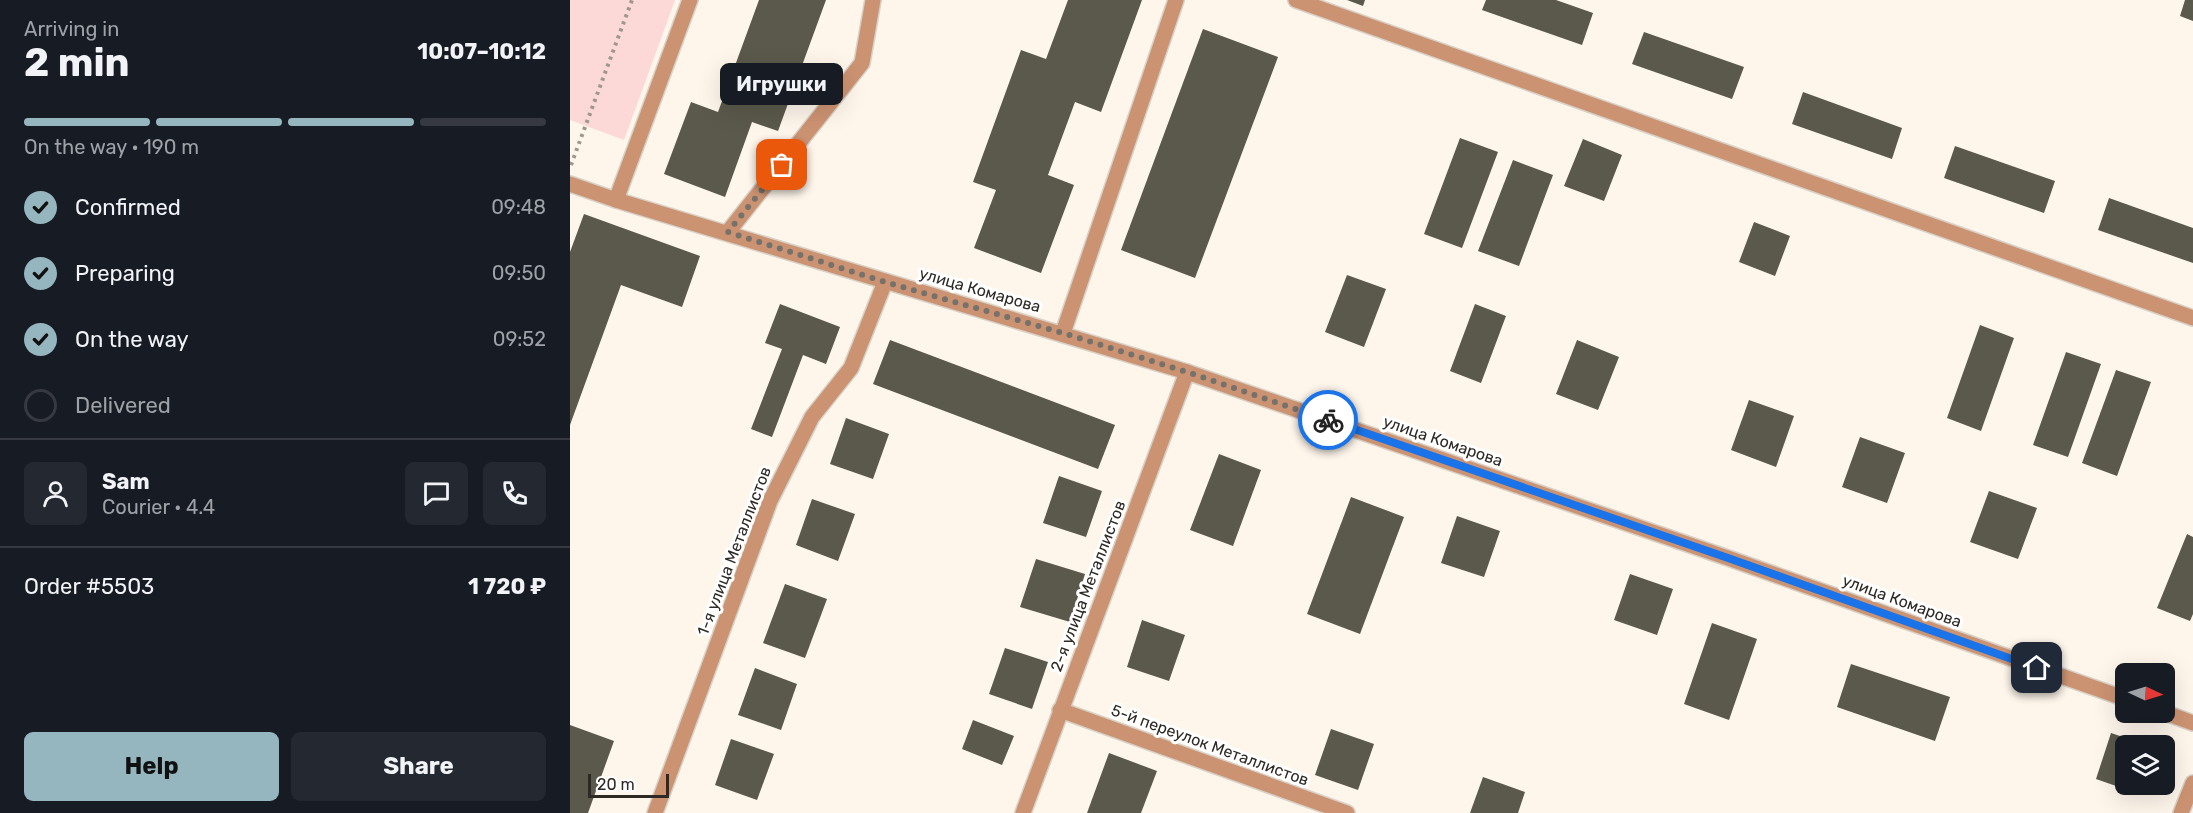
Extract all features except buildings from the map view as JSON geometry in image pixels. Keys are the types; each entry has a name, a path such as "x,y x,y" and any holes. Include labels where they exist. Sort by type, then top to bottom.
{"street":[{"path":"616,200 690,0"},
{"path":"728,232 862,63 873,0"},
{"path":"1063,333 1176,0"},
{"path":"1296,0 2193,318"},
{"name":"улица Комарова","path":"570,184 885,282 1063,333 1187,372 1728,558 2115,695"},
{"name":"1-я улица Металлистов","path":"655,813 770,501 812,417 851,368 885,282"},
{"name":"2-я улица Металлистов","path":"1023,813 1187,372"},
{"name":"5-й переулок Металлистов","path":"1060,710 1347,813"},
{"path":"2175,716 2193,723"},
{"path":"2181,813 2193,783"}],"path":[{"path":"570,168 632,0"}],"shaded area":[{"path":"570,0 675,0 624,140 570,120"}],"way so far":[{"path":"782,165 728,232 885,282 1063,333 1328,420"}],"place":[{"name":"Игрушки","path":"782,165"}],"route":[{"path":"1328,420 1728,558 2037,668"}]}
